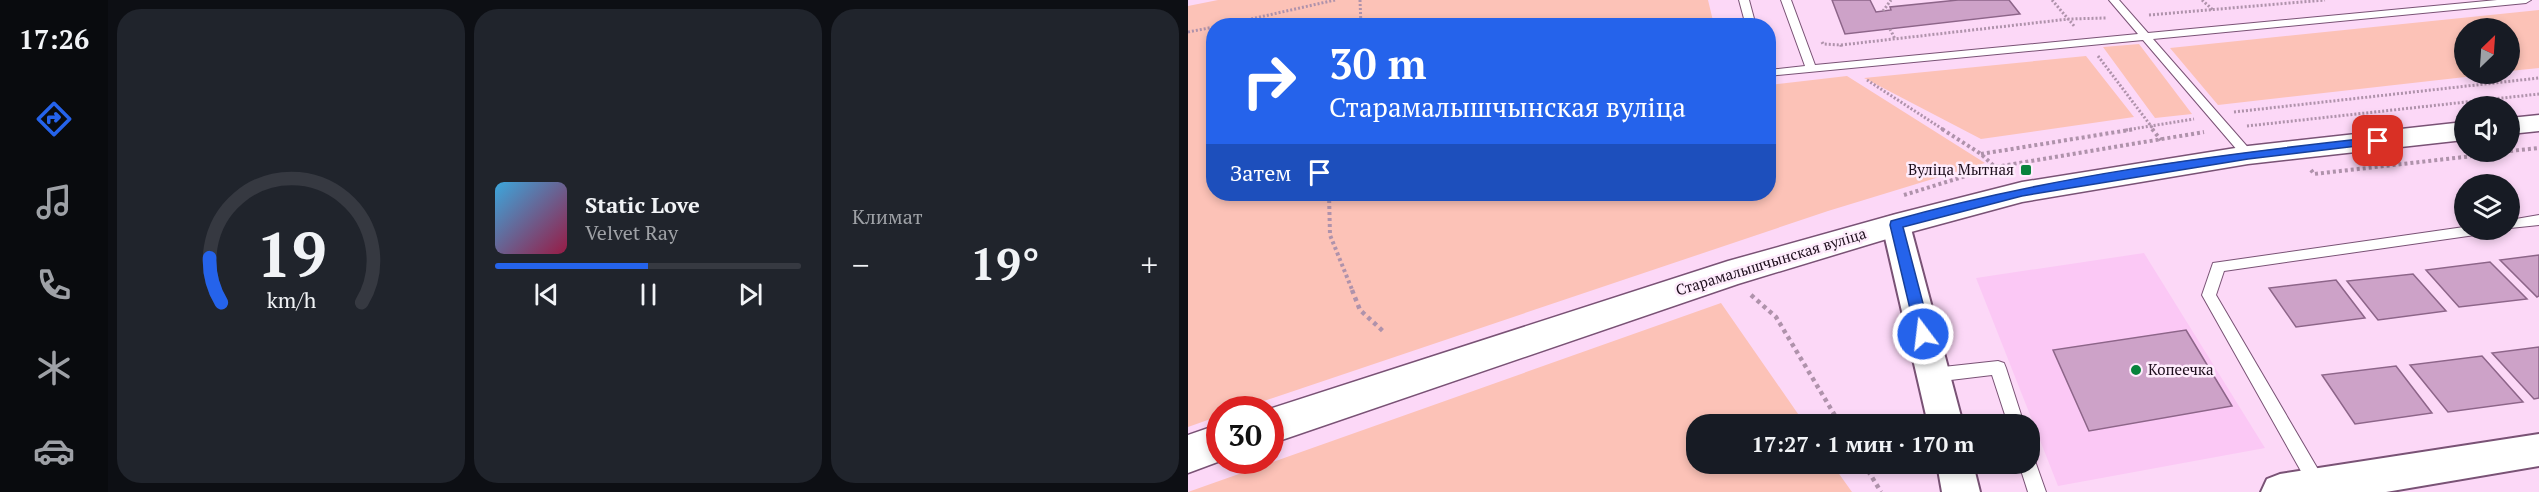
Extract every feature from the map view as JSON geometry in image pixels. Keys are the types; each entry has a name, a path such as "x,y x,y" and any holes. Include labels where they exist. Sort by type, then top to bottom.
{"main road":[{"path":"2520,125 2539,123"},
{"name":"Старамалышчынская вуліца","path":"1284,421 1728,274 1896,225 2022,192 2248,155 2454,132"},
{"path":"1188,454 1206,448"}],"street":[{"path":"1896,225 1944,414"},
{"path":"2280,492 2539,450"},
{"path":"1956,474 1961,492"}],"lane":[{"path":"1744,0 1749,18"},
{"path":"1786,0 1810,68"},
{"path":"2114,0 2248,155"},
{"path":"1776,72 2526,0"},
{"path":"2520,223 2539,220"},
{"path":"2318,485 2209,295 2218,267 2454,233"},
{"path":"1934,375 1998,368 2013,414"},
{"path":"2031,474 2037,492"}],"path":[{"path":"1255,18 1335,0"},
{"path":"1360,0 1361,18"},
{"path":"1883,11 1891,0"},
{"path":"2052,0 2087,41 2161,140"},
{"path":"2202,0 2213,10"},
{"path":"1818,33 1823,44 1841,45 2069,20 2325,0"},
{"path":"1188,33 1206,29"},
{"path":"1890,29 1894,39"},
{"path":"1841,45 1842,64 1981,154 1995,167"},
{"path":"1981,154 2214,115 2539,78"},
{"path":"2520,150 2539,148"},
{"path":"2314,174 2454,157"},
{"path":"1329,201 1330,235 1360,310 1384,332"},
{"path":"1728,274 1776,317 1834,414"},
{"path":"1870,474 1881,492"}],"shaded area":[{"path":"1218,0 1708,0 1712,18 1206,18 1206,201 1776,201 1776,84 1847,76 1985,163 1828,211 1279,396 1206,396 1206,421 1188,427 1188,6"},
{"path":"2539,10 2539,68 2520,70 2520,18 2461,18"},
{"path":"2454,19 2454,78 2218,105 2170,48"},
{"path":"2139,44 2192,114 2155,118 2103,47"},
{"path":"2086,56 2134,117 1981,139 1864,78"},
{"path":"2144,253 2265,448 2058,486 2040,440 2040,414 2030,414 1976,278"},
{"path":"1721,303 1798,414 1686,414 1686,474 1839,474 1852,492 1188,492 1239,474 1284,474 1284,458"}],"building":[{"path":"1832,0 1870,0 1876,12 1891,10 1890,7 1958,0 2009,0 2020,14 1845,34"},
{"path":"2539,255 2539,296 2537,297 2500,260"},
{"path":"2490,262 2527,299 2459,307 2426,270"},
{"path":"2413,274 2446,311 2378,320 2347,281"},
{"path":"2336,280 2365,318 2296,327 2269,288"},
{"name":"Копеечка","path":"2186,330 2232,406 2089,431 2053,350"},
{"path":"2539,347 2539,398 2534,399 2492,353"},
{"path":"2482,356 2523,402 2448,412 2410,365"},
{"path":"2396,366 2432,413 2355,424 2322,375"}],"place":[{"name":"Вуліца Мытная","path":"2026,170"},
{"name":"Копеечка","path":"2136,370"}],"route":[{"path":"1923,334 1896,225 2022,192 2248,155 2378,141"}]}
